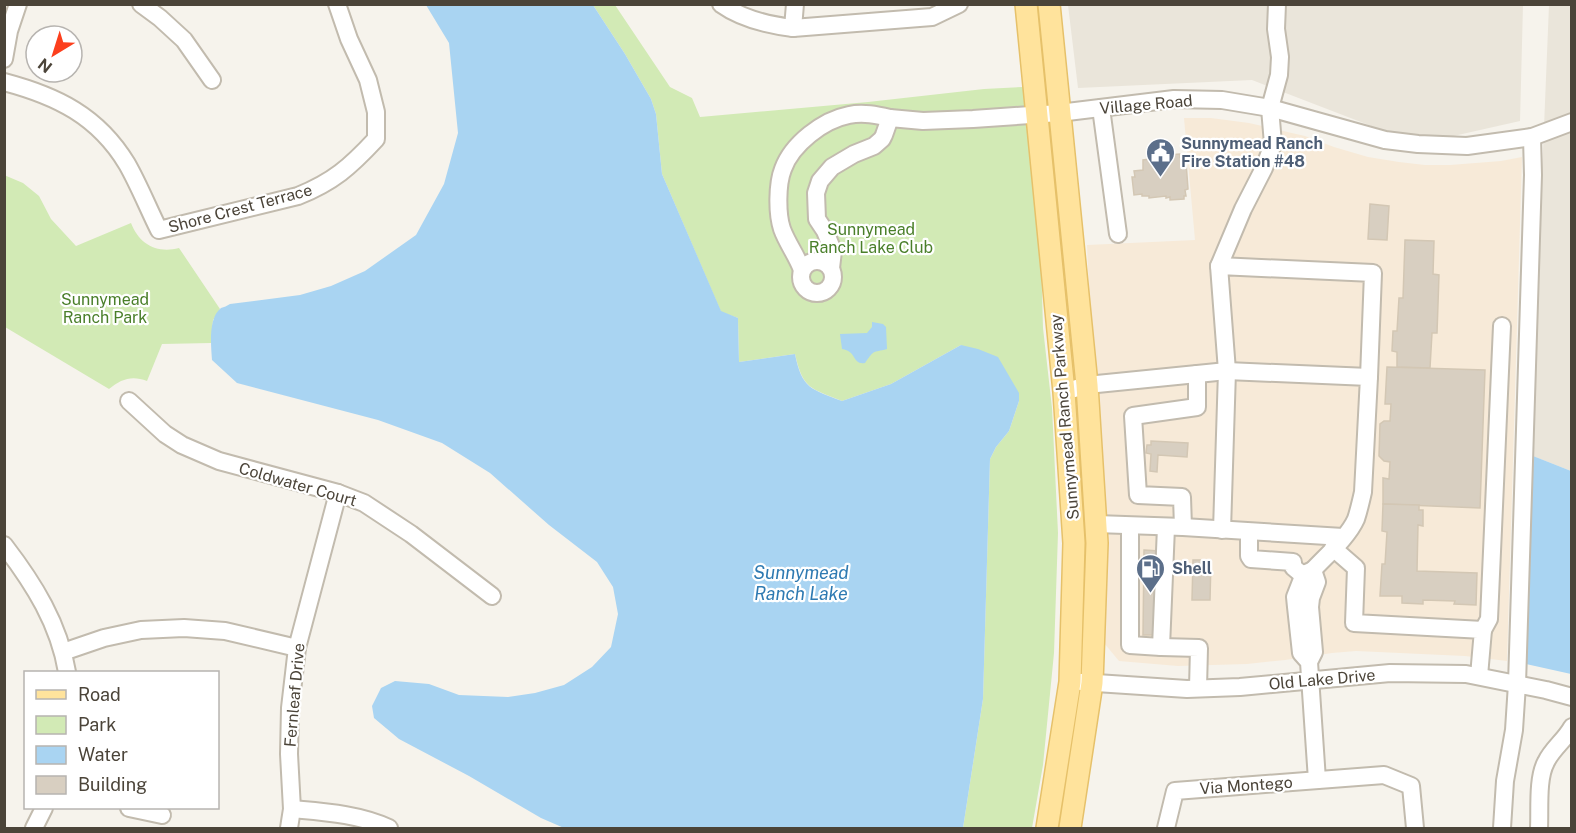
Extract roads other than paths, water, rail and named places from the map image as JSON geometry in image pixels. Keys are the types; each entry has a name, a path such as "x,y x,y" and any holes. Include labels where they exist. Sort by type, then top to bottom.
{"main road":[{"name":"Sunnymead Ranch Parkway","path":"1026,4 1064,392 1074,543 1070,682 1047,828"},
{"name":"Sunnymead Ranch Parkway","path":"1049,4 1087,385 1097,543 1092,683 1070,828"}],"street":[{"path":"4,59 9,31 18,4"},
{"path":"141,4 184,40 212,80"},
{"name":"Shore Crest Terrace","path":"4,82 50,97 71,107 102,132 127,165 159,230 298,196 316,189 345,171 376,139 376,112 368,80 349,39 337,4"},
{"path":"721,4 750,18 774,26 793,28 932,17 959,4"},
{"path":"793,28 795,4"},
{"path":"1222,530 1227,371 1219,266 1273,144 1270,108 1279,75 1280,57 1276,29 1277,4"},
{"name":"Village Road","path":"802,270 782,228 778,203 783,168 793,152 820,126 850,115 866,113 923,121 1037,115 1174,99 1222,100 1270,108 1385,140 1467,146 1532,137 1572,122"},
{"path":"1101,108 1119,234"},
{"path":"831,268 823,262 809,263 802,270 804,286 808,290 819,293 832,284 833,251 817,219 816,193 820,181 832,167 874,146 882,139 890,118"},
{"path":"1502,828 1504,781 1514,730 1517,684 1533,176 1532,137"},
{"path":"1219,266 1373,273 1363,492 1355,521 1338,543 1304,569 1251,559 1249,532"},
{"path":"1479,676 1483,630 1489,619 1502,327"},
{"path":"1064,392 1087,385 1227,371 1369,377"},
{"path":"1161,647 1174,527 1182,498 1138,495 1133,416 1197,407 1197,374"},
{"name":"Coldwater Court","path":"129,401 165,434 190,449 219,461 338,493 364,503 411,534 492,596"},
{"name":"Fernleaf Drive","path":"289,828 292,809 289,754 290,708 297,648 338,493"},
{"path":"1096,524 1295,534 1338,543 1356,568 1354,623 1483,630"},
{"path":"1130,526 1130,645 1199,648 1198,688"},
{"path":"1295,534 1304,569 1317,582 1310,607 1314,652 1309,662 1317,780"},
{"path":"4,545 22,568 48,611 63,652 67,671"},
{"path":"63,652 104,638 141,630 184,628 225,631 297,648"},
{"name":"Old Lake Drive","path":"1070,682 1198,688 1240,687 1390,673 1466,674 1572,697"},
{"path":"1539,828 1541,778 1545,762 1572,727"},
{"name":"Via Montego","path":"1166,828 1175,790 1384,775 1411,786 1415,828"},
{"path":"34,828 43,809"},
{"path":"137,809 162,815"},
{"path":"292,809 362,818 390,828"}],"water":[{"name":"Sunnymead Ranch Lake","path":"426,5 593,5 651,99 656,114 662,174 721,311 738,318 739,362 795,354 801,374 810,386 842,401 891,384 961,345 998,357 1019,393 1019,401 1009,431 990,459 983,699 963,828 564,828 541,818 399,739 374,718 372,706 381,688 395,681 429,684 459,695 508,697 564,685 592,667 611,647 618,614 613,587 597,562 549,525 490,473 442,443 378,420 237,383 212,360 212,325 221,308 230,304 300,295 331,286 365,271 416,235 444,184 458,133 449,43"},
{"path":"872,322 883,324 886,327 887,349 874,352 865,363 861,363 850,352 842,349 840,334 867,333 872,327"},
{"path":"1528,454 1571,471 1571,674 1526,664"}],"place":[{"name":"Sunnymead Ranch Fire Station #48","path":"1160,178"},
{"name":"Shell","path":"1151,594"}],"park label":[{"name":"Sunnymead Ranch Lake Club","path":"871,238"},
{"name":"Sunnymead Ranch Park","path":"105,308"}]}
